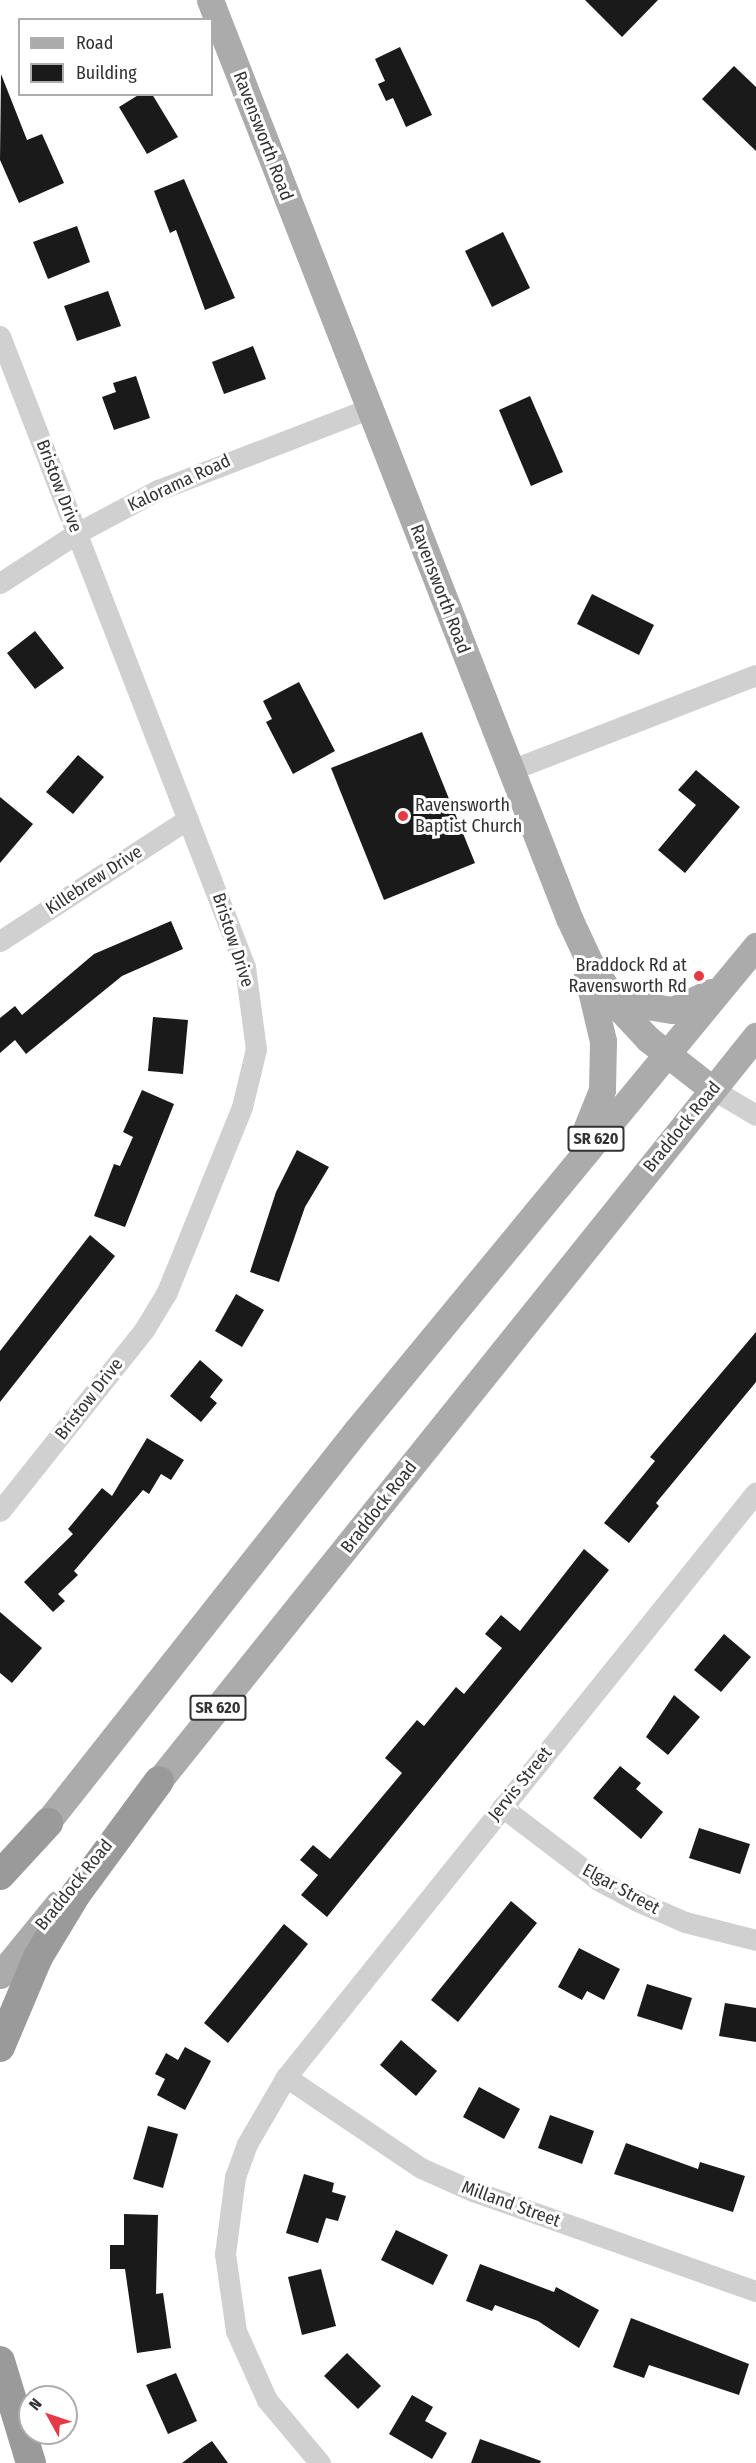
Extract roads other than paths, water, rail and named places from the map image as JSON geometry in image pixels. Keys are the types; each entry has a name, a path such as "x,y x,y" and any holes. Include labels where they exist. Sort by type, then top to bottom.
{"highway":[{"path":"0,2047 38,1957 76,1894 159,1781"},
{"path":"0,1877 48,1823"},
{"path":"0,2361 31,2463"}],"main road":[{"name":"Ravensworth Road","path":"210,0 569,918 605,988 666,1054 712,1089"},
{"path":"526,1224 575,1153 602,1090 600,1018 569,918"},
{"name":"SR 620","path":"48,1823 349,1439 756,945"},
{"path":"605,988 634,1004 673,1010 695,1004 725,983"},
{"name":"Braddock Road","path":"0,1976 756,1036"}],"street":[{"name":"Bristow Drive","path":"0,336 245,967 255,1025 248,1088 187,1253 167,1293 144,1330 0,1511"},
{"name":"Kalorama Road","path":"0,583 77,533 185,478 370,408"},
{"path":"511,770 756,675"},
{"name":"Killebrew Drive","path":"0,941 188,819"},
{"name":"Ravensworth Road","path":"712,1089 756,1115"},
{"name":"Jervis Street","path":"286,2078 756,1492"},
{"name":"Elgar Street","path":"502,1807 598,1880 637,1901 685,1922 756,1940"},
{"path":"286,2078 264,2109 235,2177 227,2217 228,2291 236,2331 267,2400 320,2463"},
{"name":"Milland Street","path":"286,2078 421,2168 473,2191 756,2290"}],"place":[{"name":"Ravensworth Baptist Church","path":"403,816"},
{"name":"Braddock Rd at Ravensworth Rd","path":"699,976"}]}
